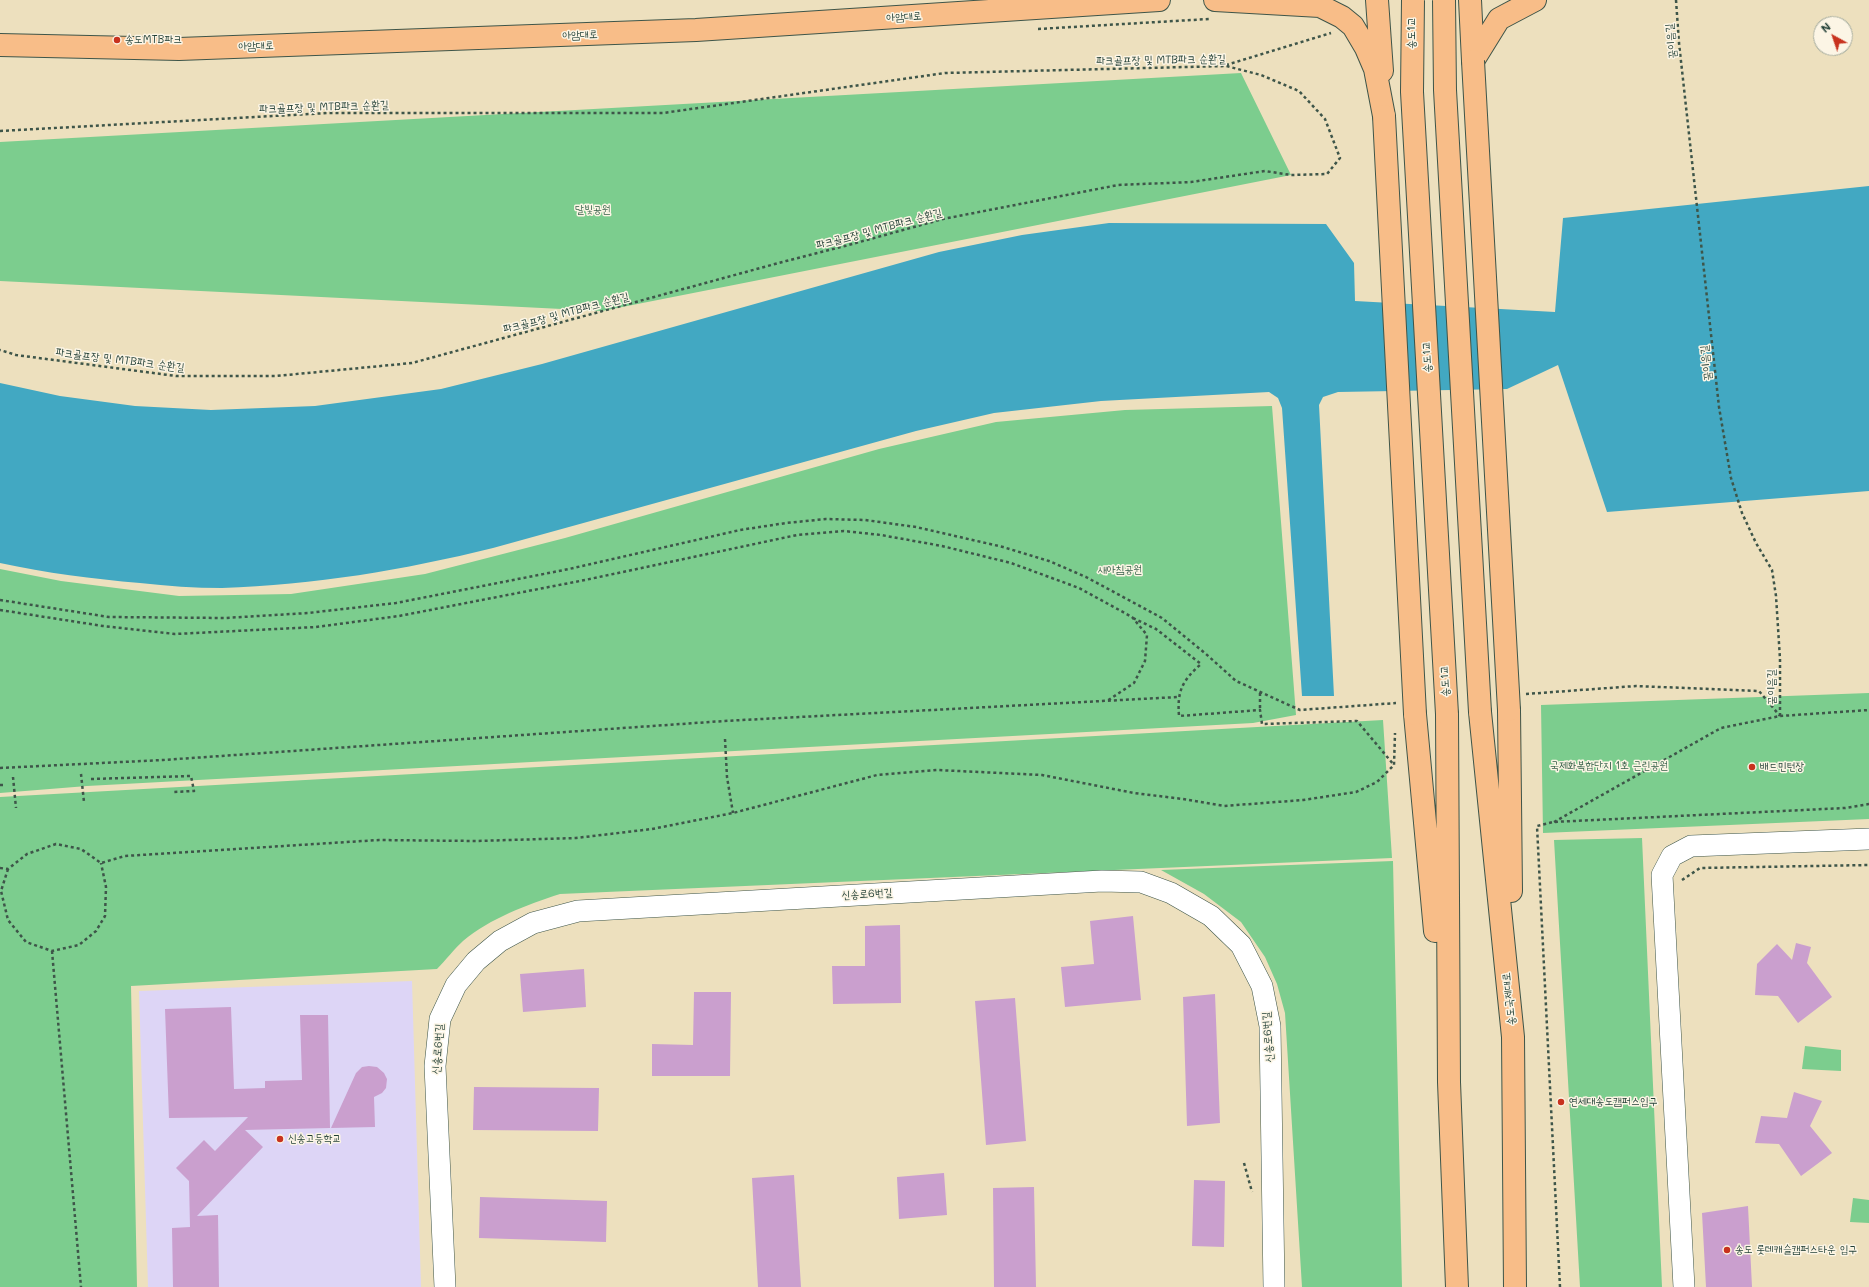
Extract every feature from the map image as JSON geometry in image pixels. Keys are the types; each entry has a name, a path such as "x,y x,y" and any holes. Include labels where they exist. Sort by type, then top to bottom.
{"main road":[{"name":"아암대로","path":"0,45 179,49 696,30 1159,0"},
{"path":"1215,0 1320,6 1342,17 1353,26 1366,48 1375,69 1384,116"},
{"path":"1377,0 1415,714 1449,1082 1457,1287"},
{"name":"송도1교","path":"1413,0 1412,92 1447,714 1449,1082"},
{"name":"송도국제대로","path":"1444,0 1445,98 1480,712 1513,1037 1515,1287"},
{"path":"1470,0 1509,710 1513,1037"},
{"path":"1473,61 1499,19 1535,0"}],"street":[{"path":"1684,1287 1662,875 1672,856 1691,846 1869,839"},
{"name":"신송로6번길","path":"445,1287 435,1066 440,1019 456,985 476,961 500,941 533,923 578,911 1102,881 1141,882 1171,893 1211,916 1241,945 1262,986 1270,1026 1274,1287"}],"path":[{"name":"꿈이음길","path":"1676,0 1680,51 1719,406 1731,478 1742,513 1756,543 1772,570 1776,596 1780,659 1780,716"},
{"path":"1226,66 1337,31"},
{"name":"파크골프장 및 MTB파크 순환길","path":"0,131 328,113 663,113 944,73 1226,66 1262,75 1299,91 1325,119 1340,158 1327,174 1291,175 1265,171 1191,182 1118,185 943,220 786,261 412,363 276,376 176,376 16,355 0,350"},
{"path":"0,600 109,617 225,618 308,613 396,604 569,569 740,530 786,522 826,519 865,520 916,526 1003,547 1048,561 1086,578 1162,618 1236,680 1260,693 1262,724 1357,721 1394,765"},
{"path":"0,610 103,626 175,634 316,627 399,616 585,580 797,535 844,531 881,534 942,546 1012,563 1079,588 1156,629 1201,664 1189,675 1178,697 1179,716 1260,710"},
{"path":"1107,701 1134,683 1146,661 1147,635 1132,617"},
{"path":"1565,691 1636,686 1759,691 1780,716"},
{"path":"0,768 163,760 724,721 1178,697"},
{"path":"1553,822 1721,728 1780,716 1869,710"},
{"path":"101,863 125,856 379,840 476,841 576,838 652,829 733,813 877,774 937,770 1042,775 1134,793 1224,806 1303,800 1356,792 1377,782 1394,765 1396,729"},
{"path":"725,739 726,777 733,813"},
{"path":"81,774 84,802"},
{"path":"91,779 191,776 194,791 172,792"},
{"path":"14,777 16,808"},
{"path":"0,785 6,785"},
{"path":"1560,1287 1537,826 1553,822 1845,808 1869,804"},
{"path":"56,844 81,849 101,863 106,887 105,916 96,931 79,945 52,951 26,942 8,920 1,891 8,869 27,854 56,844"},
{"path":"1680,881 1700,868 1869,865"},
{"path":"0,868 8,869"},
{"path":"52,951 81,1287"}],"shaded area":[{"name":"신송고등학교","path":"412,981 421,1287 148,1287 139,991"}],"green space":[{"name":"달빛공원","path":"1241,73 1291,175 602,311 0,281 0,142"},
{"name":"새아침공원","path":"1272,406 1296,715 1253,723 87,786 0,793 0,569 61,581 179,596 291,594 425,574 565,538 879,449 996,422 1125,410"},
{"name":"국제화복합단지 1호 근린공원","path":"1869,693 1869,819 1543,833 1541,705"},
{"path":"1383,720 1392,858 560,894 509,913 485,926 456,947 437,969 131,986 137,1287 0,1287 0,797"},
{"path":"1642,838 1662,1287 1580,1287 1554,840"},
{"path":"1393,861 1402,1287 1302,1287 1285,1013 1277,984 1265,957 1241,922 1204,894 1161,870"},
{"path":"1805,1046 1841,1050 1841,1071 1802,1069"},
{"path":"1853,1198 1869,1200 1869,1223 1850,1222"}],"water":[{"path":"1869,186 1869,491 1607,512 1558,365 1507,389 1338,392 1323,397 1319,405 1334,696 1302,696 1282,408 1278,398 1269,392 1101,401 994,413 916,431 493,548 392,570 325,580 291,584 222,588 191,587 87,578 0,563 0,383 60,396 135,406 211,410 315,406 441,389 542,364 939,252 1022,235 1109,223 1326,224 1354,263 1355,301 1555,312 1563,218"}],"building":[{"path":"1133,916 1141,1000 1065,1007 1061,967 1094,964 1090,921"},
{"path":"900,925 901,1003 833,1004 832,966 865,966 865,926"},
{"path":"1796,943 1811,947 1807,963 1832,997 1798,1023 1778,996 1755,995 1757,964 1777,944 1792,960"},
{"path":"584,969 586,1007 523,1012 520,974"},
{"path":"694,992 731,992 730,1076 652,1076 652,1044 693,1045"},
{"path":"1215,994 1220,1123 1187,1126 1183,997"},
{"path":"1015,998 1026,1141 986,1145 975,1001"},
{"path":"231,1007 234,1089 265,1088 265,1081 302,1080 300,1015 328,1015 330,1128 245,1130 263,1147 197,1216 218,1215 219,1287 173,1287 172,1228 190,1227 189,1181 176,1168 204,1140 215,1151 248,1117 169,1118 165,1009"},
{"path":"362,1067 377,1067 384,1073 387,1079 386,1088 382,1093 374,1097 375,1127 331,1128 356,1073"},
{"path":"474,1087 599,1088 598,1131 473,1130"},
{"path":"1794,1092 1822,1101 1810,1126 1832,1153 1801,1176 1779,1144 1755,1143 1761,1116 1787,1118"},
{"path":"944,1173 947,1215 899,1219 897,1177"},
{"path":"794,1175 801,1287 758,1287 752,1178"},
{"path":"1194,1180 1225,1181 1224,1247 1192,1246"},
{"path":"1034,1187 1036,1287 994,1287 993,1188"},
{"path":"480,1197 607,1201 606,1242 479,1238"},
{"name":"송도 롯데캐슬캠퍼스타운 입구","path":"1748,1206 1752,1287 1706,1287 1702,1213"}],"place":[{"name":"송도MTB파크","path":"117,40"},
{"name":"배드민턴장","path":"1752,767"},
{"name":"연세대송도캠퍼스입구","path":"1561,1102"},
{"name":"신송고등학교","path":"280,1139"},
{"name":"송도 롯데캐슬캠퍼스타운 입구","path":"1727,1250"}]}
